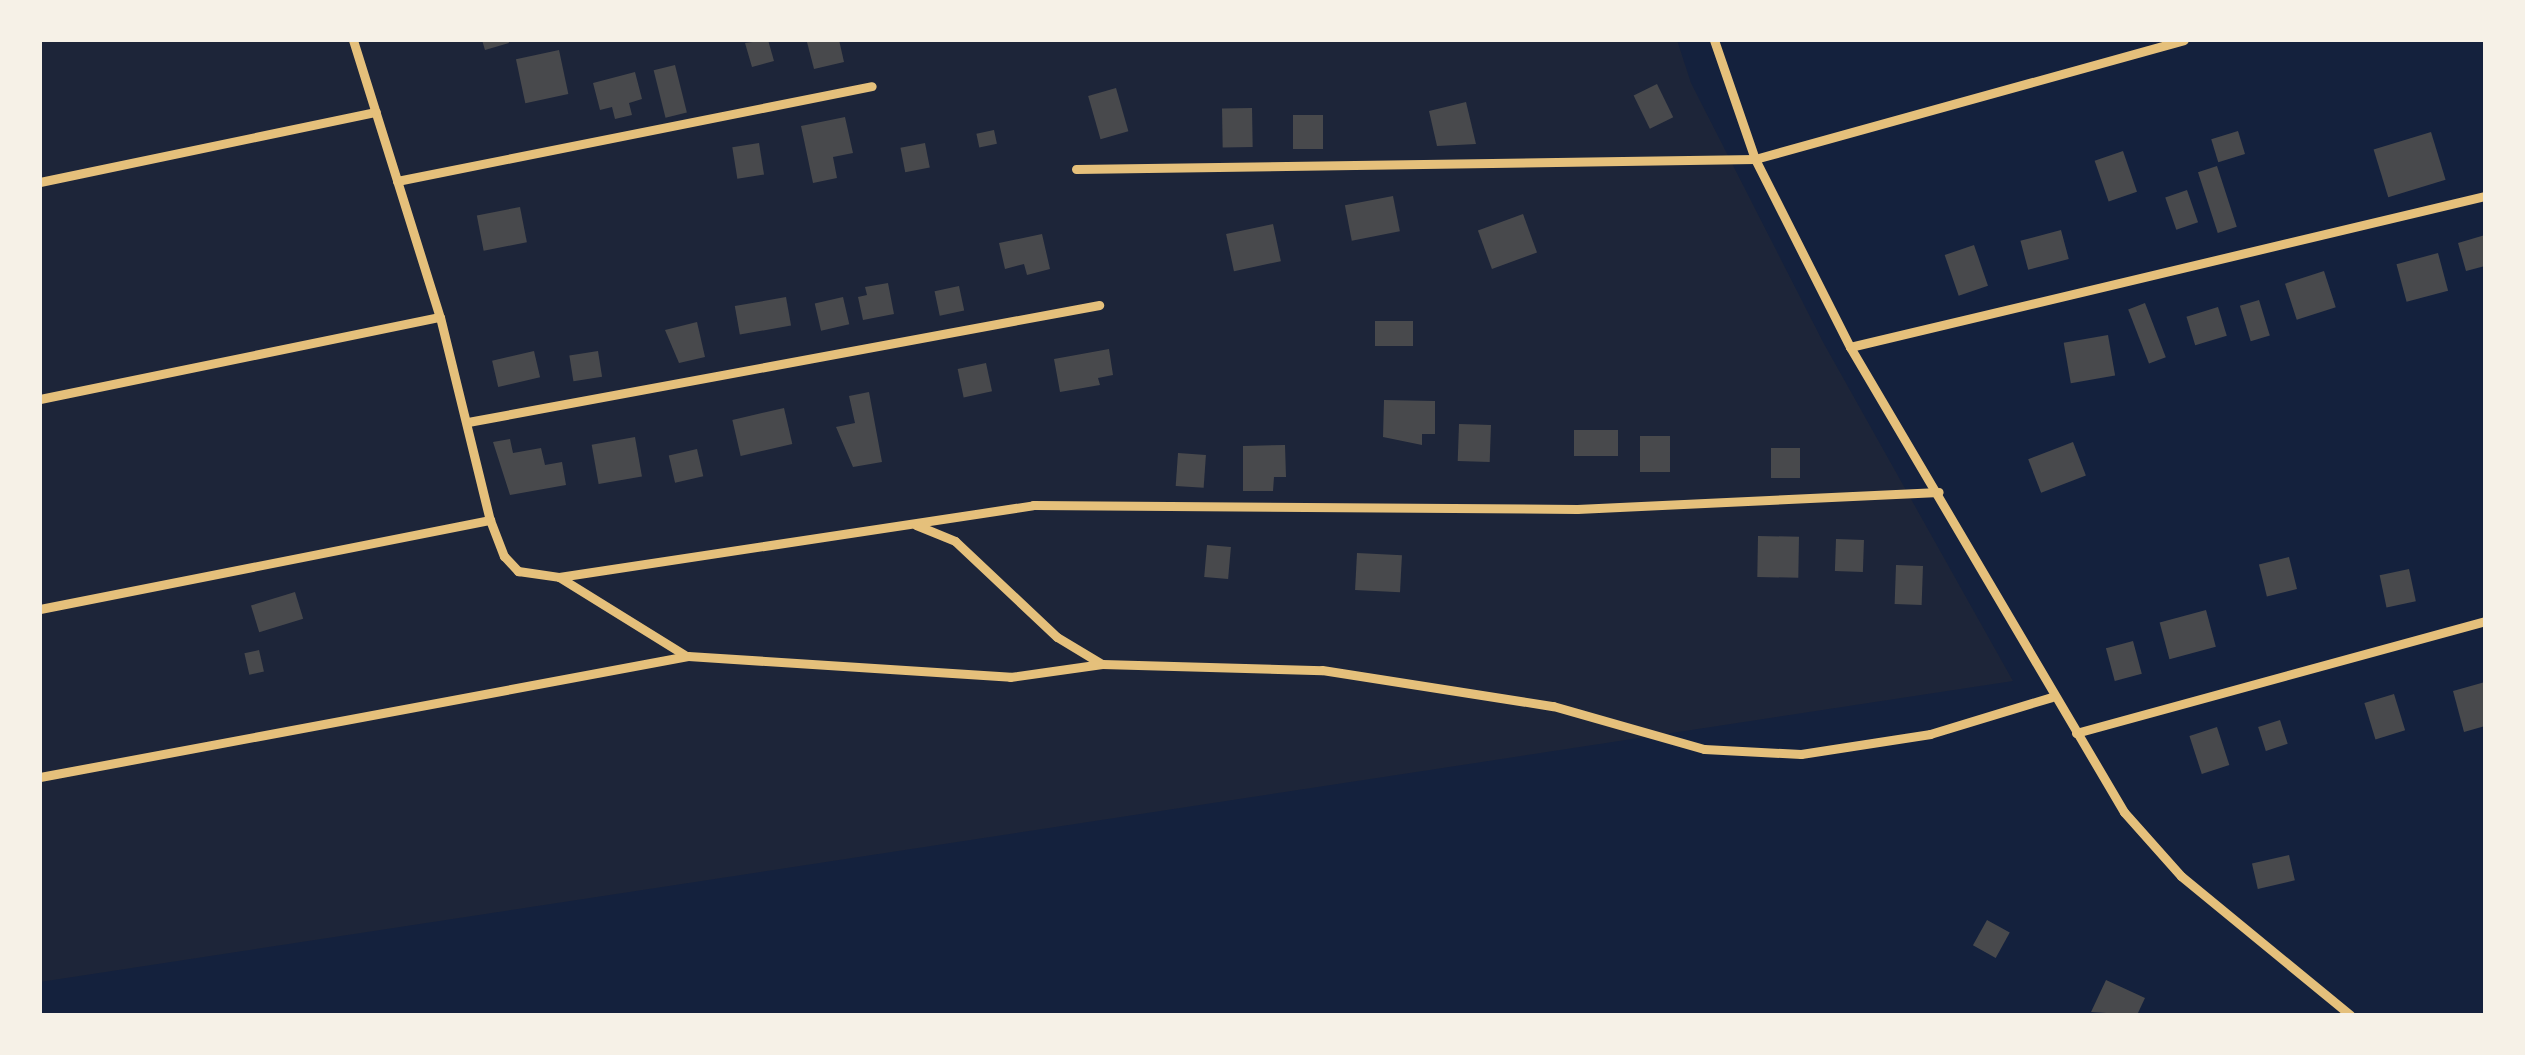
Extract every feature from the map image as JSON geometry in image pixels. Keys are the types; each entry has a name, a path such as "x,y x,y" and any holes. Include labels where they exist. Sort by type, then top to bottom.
{"street":[{"path":"353,40 440,317 490,520 504,556 518,572 559,577 1033,506 1577,508 1939,492"},
{"path":"1714,40 1754,159 1850,347 1939,492 2052,697 2124,812 2181,876 2350,1015"},
{"path":"1076,169 1754,159 2184,40"},
{"path":"396,181 872,86"},
{"path":"40,182 376,112"},
{"path":"1850,347 2485,196"},
{"path":"468,422 1099,305"},
{"path":"40,399 440,317"},
{"path":"40,609 490,520"},
{"path":"914,524 955,541 1057,637 1102,664"},
{"path":"559,577 688,656"},
{"path":"2076,734 2485,621"},
{"path":"40,778 688,656 1010,677 1102,664 1322,670 1554,706 1704,749 1801,754 1930,734 2052,697"}],"shaded area":[{"path":"40,40 1677,40 1691,83 1823,342 2013,681 40,982"}],"building":[{"path":"482,40 508,40 509,43 485,50"},
{"path":"768,40 774,61 752,67 745,43"},
{"path":"839,40 844,62 814,69 807,42"},
{"path":"559,50 568,94 525,103 516,59"},
{"path":"675,65 687,113 666,118 654,70"},
{"path":"635,72 642,99 629,103 632,115 615,119 612,107 600,110 593,83"},
{"path":"1657,84 1673,117 1650,129 1634,95"},
{"path":"1116,88 1128,131 1101,139 1088,96"},
{"path":"1466,102 1476,144 1437,146 1429,111"},
{"path":"1252,108 1253,147 1223,148 1222,109"},
{"path":"1293,115 1323,115 1323,149 1293,149"},
{"path":"845,117 853,153 833,157 837,178 813,183 801,126"},
{"path":"994,130 997,144 979,147 976,134"},
{"path":"2238,131 2245,154 2218,162 2211,139"},
{"path":"2431,132 2446,180 2388,197 2374,150"},
{"path":"759,143 764,175 737,179 732,147"},
{"path":"925,143 930,168 905,172 900,148"},
{"path":"2123,151 2137,192 2109,201 2095,161"},
{"path":"2217,166 2237,227 2218,233 2198,172"},
{"path":"2187,190 2198,222 2176,230 2165,197"},
{"path":"1393,196 1400,231 1352,241 1345,205"},
{"path":"520,207 527,242 484,251 477,215"},
{"path":"1523,214 1537,253 1492,269 1478,230"},
{"path":"1273,224 1281,261 1234,271 1226,234"},
{"path":"2061,230 2069,259 2028,270 2020,241"},
{"path":"1042,234 1050,269 1027,275 1024,264 1005,269 999,243"},
{"path":"2485,235 2485,266 2466,271 2458,243"},
{"path":"1974,245 1988,286 1959,296 1945,255"},
{"path":"2438,253 2448,291 2407,302 2396,264"},
{"path":"2324,271 2336,307 2297,320 2285,284"},
{"path":"888,283 894,314 863,320 858,297 867,295 865,287"},
{"path":"959,286 964,310 940,316 935,291"},
{"path":"786,297 791,326 740,335 735,306"},
{"path":"843,297 849,324 821,331 815,304"},
{"path":"2259,300 2270,335 2251,341 2240,306"},
{"path":"2145,303 2166,357 2149,364 2128,309"},
{"path":"2218,307 2227,336 2195,345 2186,317"},
{"path":"1375,321 1413,321 1413,346 1375,346"},
{"path":"697,322 705,357 679,363 665,330"},
{"path":"2108,335 2115,375 2071,383 2064,343"},
{"path":"1109,349 1113,375 1098,378 1100,385 1060,392 1054,359"},
{"path":"534,351 540,377 498,387 492,361"},
{"path":"598,351 602,377 573,381 569,356"},
{"path":"986,363 992,391 964,397 958,369"},
{"path":"869,392 882,462 853,467 836,427 855,423 849,396"},
{"path":"1384,400 1435,401 1435,434 1422,434 1422,445 1383,437"},
{"path":"784,408 792,444 741,456 732,420"},
{"path":"1459,424 1491,425 1490,462 1458,461"},
{"path":"1574,430 1618,430 1618,456 1574,456"},
{"path":"1640,436 1670,436 1670,472 1640,472"},
{"path":"635,437 642,476 599,484 592,445"},
{"path":"510,439 513,453 541,448 545,465 562,462 566,485 510,495 493,442"},
{"path":"2073,442 2086,476 2041,493 2028,459"},
{"path":"1285,445 1286,477 1274,477 1273,491 1243,491 1243,446"},
{"path":"1771,448 1800,448 1800,478 1771,478"},
{"path":"697,449 703,476 675,483 669,456"},
{"path":"1178,453 1206,455 1204,488 1176,486"},
{"path":"1758,536 1799,537 1798,578 1757,577"},
{"path":"1836,539 1864,540 1863,572 1835,571"},
{"path":"1207,545 1231,547 1228,579 1204,577"},
{"path":"1357,553 1402,555 1400,592 1355,590"},
{"path":"2289,557 2297,589 2267,597 2259,564"},
{"path":"1896,565 1923,566 1922,605 1895,604"},
{"path":"2409,569 2416,601 2387,608 2380,575"},
{"path":"295,592 303,619 259,632 251,605"},
{"path":"2206,610 2216,647 2169,659 2160,622"},
{"path":"2133,641 2142,674 2115,681 2106,648"},
{"path":"259,650 264,671 249,675 244,653"},
{"path":"2485,682 2485,726 2464,732 2453,691"},
{"path":"2394,694 2405,730 2375,739 2364,703"},
{"path":"2280,720 2288,744 2266,751 2258,727"},
{"path":"2217,727 2229,765 2202,774 2189,736"},
{"path":"2289,855 2295,880 2258,889 2252,864"},
{"path":"1987,920 2010,933 1996,958 1973,945"},
{"path":"2106,980 2145,998 2137,1015 2091,1012"}]}
